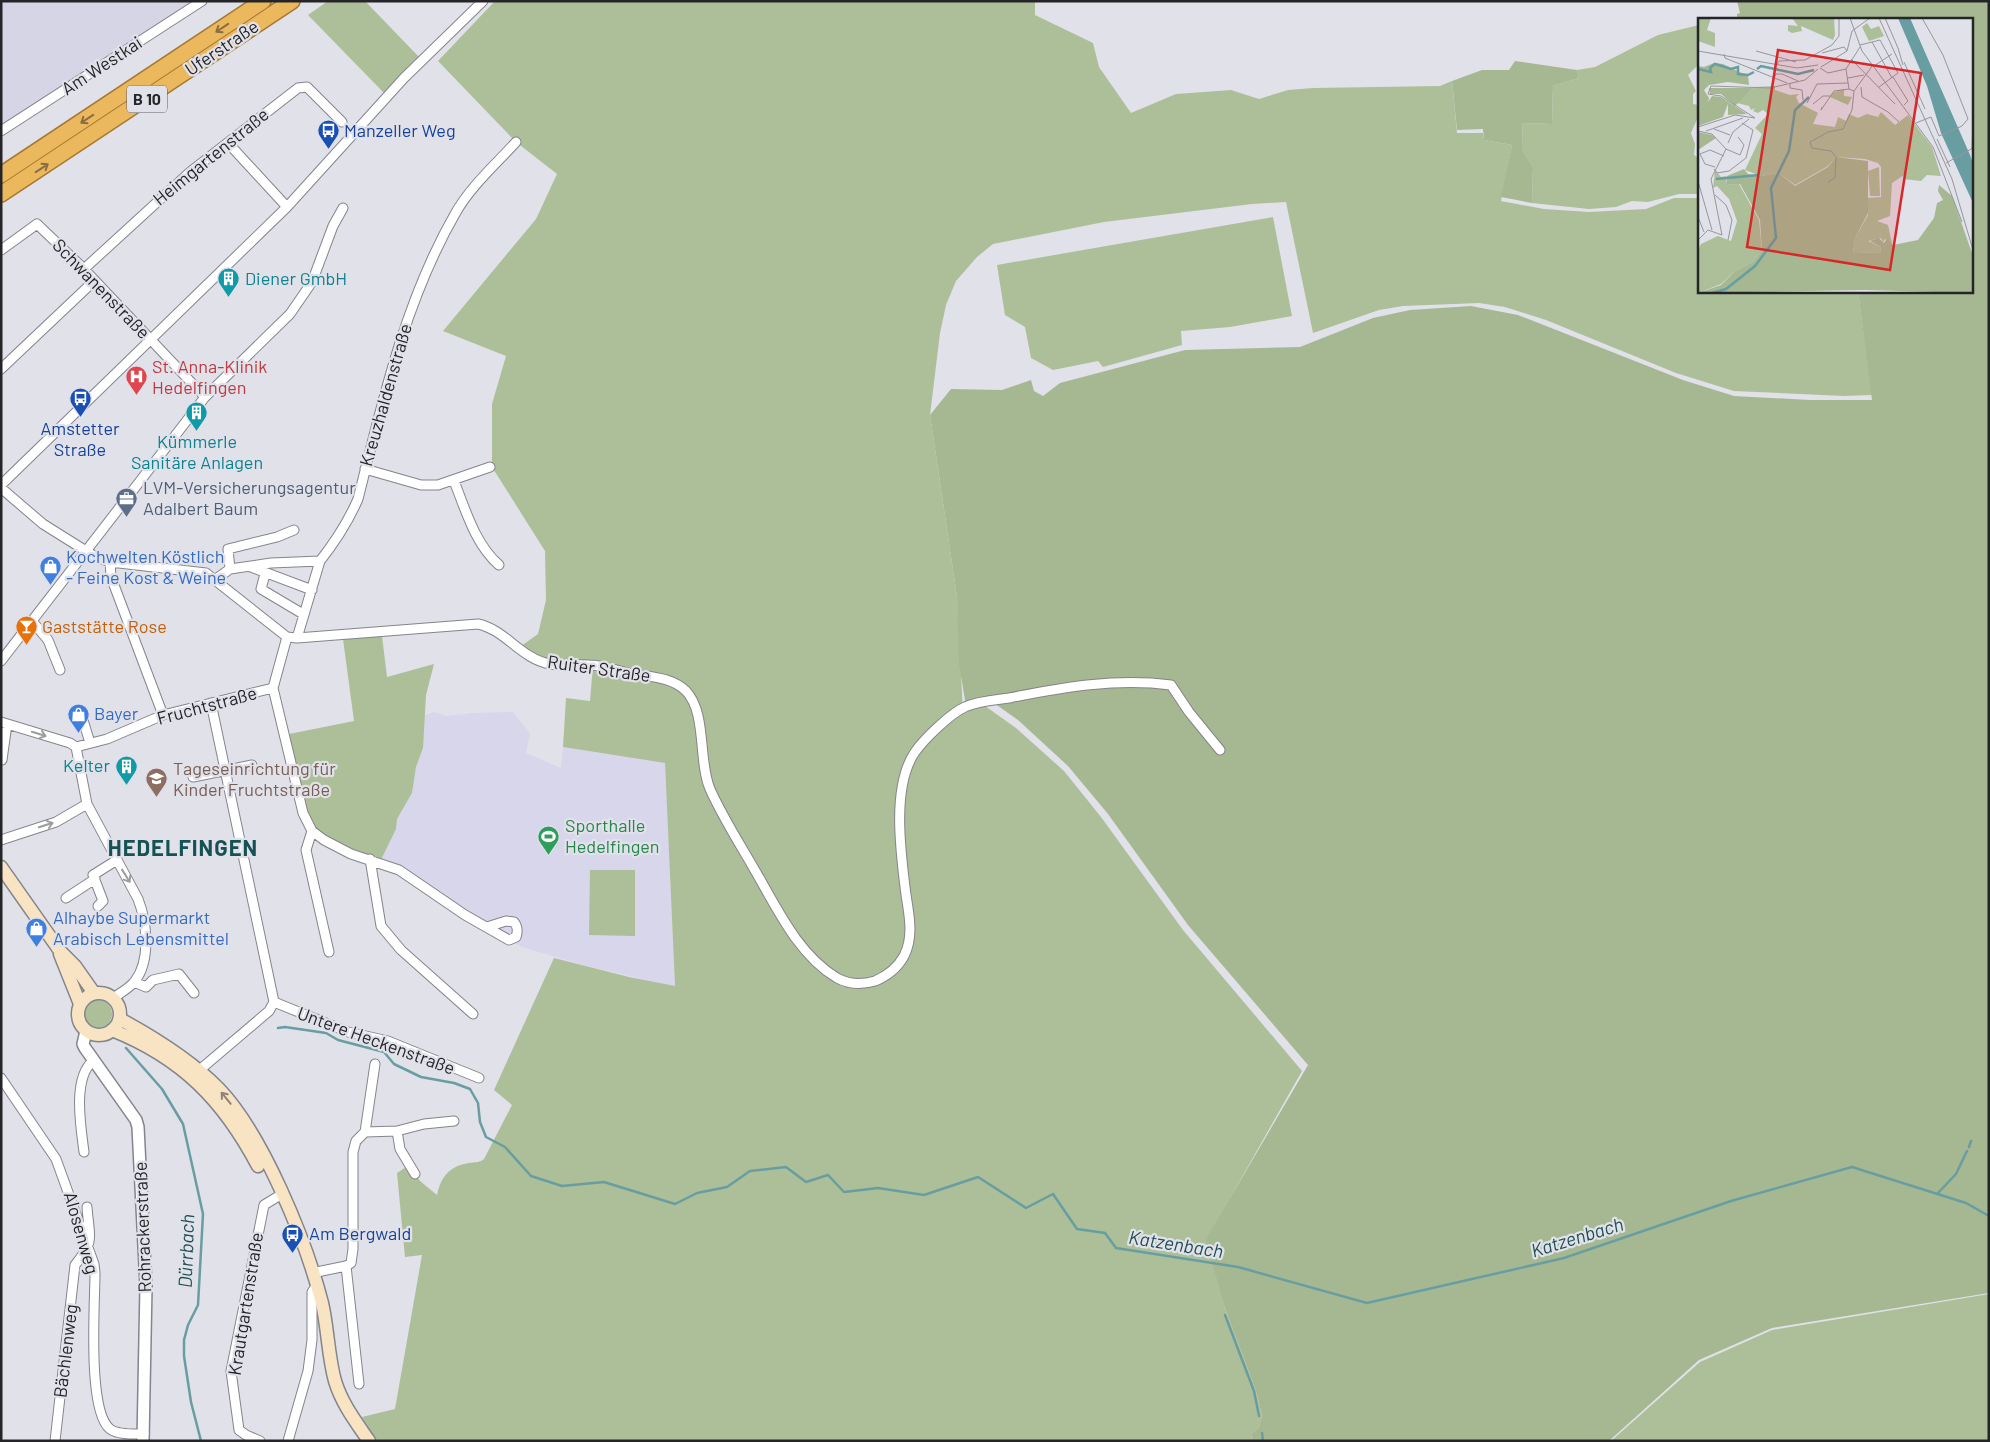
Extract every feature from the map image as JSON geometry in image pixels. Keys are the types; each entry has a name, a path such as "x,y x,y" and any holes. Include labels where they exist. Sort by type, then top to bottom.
{"highway":[{"name":"Uferstraße","path":"1,175 263,1"},
{"name":"Uferstraße","path":"1,194 292,1"}],"main road":[{"path":"1,867 60,951 75,966 94,993"},
{"path":"60,951 80,1004"},
{"path":"94,993 104,994 113,998 118,1007 116,1024 96,1034 86,1030 78,1018 80,1004 83,999 94,993"},
{"path":"116,1024 195,1074 230,1119 278,1196 300,1259 312,1273 316,1286 324,1317 335,1382 348,1409 368,1441"}],"street":[{"name":"Am Westkai","path":"1,131 202,1"},
{"path":"287,637 216,579 198,570 110,562 86,552 43,524 3,481 288,207 404,78 483,1"},
{"name":"Heimgartenstraße","path":"84,269 163,195 298,88 307,87 342,122"},
{"name":"Kreuzhaldenstraße","path":"297,638 320,561 350,517 366,469 409,313 455,214 480,181 516,142"},
{"path":"228,144 288,207"},
{"path":"1,661 205,397 290,314 312,282 333,226 343,208"},
{"name":"Schwanenstraße","path":"1,250 36,224 84,269 205,397"},
{"path":"1,369 94,281"},
{"path":"366,469 421,485 438,485 454,481 490,466"},
{"path":"454,481 468,518 486,553 499,565"},
{"path":"230,569 228,549 294,530"},
{"path":"216,579 230,569 271,563 320,561"},
{"path":"110,562 111,577 163,715"},
{"path":"251,567 265,574 312,590"},
{"path":"265,574 261,589 303,614"},
{"path":"32,621 48,640 60,670"},
{"name":"Ruiter Straße","path":"287,637 297,638 478,624 493,629 534,660 552,665 593,665 659,678 674,683 685,690 697,714 703,766 708,786 726,823 791,932 817,963 838,979 850,984 864,984 881,979 895,969 906,954 910,926 901,854 900,816 907,766 918,747 966,706 1091,683 1146,682 1171,685 1189,712 1220,750"},
{"name":"Fruchtstraße","path":"76,747 107,739 163,715 273,688 287,637"},
{"path":"273,688 303,813 312,831 335,847 399,870 451,906 487,927"},
{"name":"Untere Heckenstraße","path":"195,1074 269,1011 274,1002 211,703"},
{"path":"83,720 90,744"},
{"path":"2,760 4,723 70,743 76,747 87,804 132,886 144,915 144,959 134,982 113,998"},
{"path":"193,777 252,765"},
{"path":"1,840 56,822 87,804"},
{"path":"312,831 306,850 329,952"},
{"path":"370,859 381,926 401,950 473,1014"},
{"path":"98,906 103,901 102,894 93,875 117,860"},
{"path":"66,898 95,879"},
{"path":"134,982 146,987 154,980 179,974 194,993"},
{"name":"Untere Heckenstraße","path":"274,1002 348,1032 388,1041 479,1078"},
{"name":"Rohrackerstraße","path":"86,1030 83,1044 131,1113 138,1127 146,1286 143,1438"},
{"path":"84,1152 80,1118 83,1073 93,1061"},
{"path":"312,1273 346,1266 351,1263 353,1256 353,1152 356,1141 365,1132 375,1064"},
{"name":"Alosenweg","path":"1,1078 56,1159 96,1273 94,1369 100,1410 108,1428 116,1432 143,1438"},
{"path":"365,1132 397,1132 424,1124 454,1121"},
{"path":"397,1132 400,1149 415,1174"},
{"name":"Krautgartenstraße","path":"260,1441 246,1436 239,1430 231,1371 255,1259 261,1214 264,1205 278,1196"},
{"path":"87,1207 91,1240 88,1249"},
{"name":"Bächlenweg","path":"55,1441 74,1265 88,1249"},
{"path":"346,1266 359,1384"},
{"path":"288,1441 308,1371 313,1318 312,1292 316,1286"}],"shaded area":[{"path":"1,1 194,1 1,126"},
{"path":"434,712 446,716 513,712 530,733 526,753 561,768 563,747 665,763 675,987 583,965 522,947 380,862 396,829 397,819 412,793 416,767 423,748 423,720 425,715"}],"green space":[{"path":"328,1 365,1 419,57 384,93 308,15"},
{"path":"495,1 1035,1 1035,15 1093,43 1099,67 1131,113 1176,94 1231,90 1259,99 1288,90 1440,86 1452,81 1457,133 1483,133 1484,140 1512,145 1501,201 1544,209 1589,212 1646,209 1674,198 1698,198 1698,292 1858,292 1872,395 1844,396 1734,391 1676,373 1546,320 1505,307 1479,303 1403,306 1379,310 1313,333 1286,202 1252,204 1104,222 993,244 977,257 956,281 946,305 940,333 930,415 957,597 963,713 985,706 1016,728 1064,771 1101,817 1183,930 1302,1071 1207,1239 1222,1300 1256,1391 1262,1415 1259,1427 1251,1434 1252,1441 376,1441 362,1417 395,1409 422,1255 405,1257 397,1173 409,1165 420,1181 437,1195 447,1173 462,1164 479,1162 484,1159 512,1105 494,1090 554,958 629,977 675,986 665,763 563,747 566,698 590,701 593,665 552,665 517,649 538,634 546,600 545,551 492,467 492,404 506,356 443,331 536,219 557,174 516,142 438,61"},
{"path":"1737,1 1989,1 1989,1293 1772,1328 1699,1360 1609,1441 1252,1441 1251,1434 1259,1427 1262,1415 1256,1391 1222,1300 1206,1239 1308,1065 1188,925 1108,814 1068,766 1018,720 991,701 966,706 959,664 957,597 930,415 951,389 1002,390 1031,380 1034,391 1043,396 1060,383 1185,350 1300,347 1373,318 1410,310 1471,306 1518,315 1683,380 1734,396 1810,400 1872,400 1858,292 1972,292 1972,18 1737,18 1737,14 1740,13"},
{"path":"1698,25 1698,65 1688,75 1696,91 1693,94 1693,104 1698,105 1698,117 1691,133 1695,144 1694,155 1698,157 1698,194 1679,194 1648,202 1632,201 1616,207 1589,209 1532,203 1533,167 1523,151 1522,123 1552,124 1553,86 1579,78 1577,70 1595,67 1658,35"},
{"path":"1515,61 1577,70 1579,78 1553,86 1552,124 1522,123 1523,151 1533,167 1532,203 1501,197 1512,145 1484,140 1483,129 1457,130 1452,81 1482,70 1509,70"},
{"path":"1273,217 1292,316 1230,327 1181,331 1182,345 1103,367 1098,361 1053,370 1031,358 1025,327 1005,315 997,265"},
{"path":"382,636 387,677 434,664 426,695 423,748 416,767 412,793 397,819 396,829 380,862 312,831 284,735 354,721 343,639"},
{"path":"590,870 635,870 635,936 589,935"},
{"path":"98,1000 108,1004 112,1014 108,1024 98,1028 88,1024 84,1014 88,1004"},
{"path":"1989,1294 1989,1441 1611,1441 1700,1362 1772,1330"}],"waterway":[{"name":"Katzenbach","path":"278,1028 285,1027 326,1033 338,1040 384,1052 394,1064 421,1077 454,1083 470,1089 478,1103 480,1122 486,1137 505,1147 531,1176 562,1186 604,1182 675,1204 697,1193 727,1187 750,1171 786,1167 806,1182 828,1175 844,1192 878,1188 924,1195 978,1177 1026,1208 1053,1194 1077,1229 1105,1233 1116,1248 1238,1267 1367,1303 1564,1258 1731,1201 1852,1167 1966,1203 1989,1216"},
{"name":"Dürrbach","path":"126,1048 162,1089 183,1124 203,1214 198,1305 188,1325 184,1340 184,1356 191,1402 201,1441"},
{"path":"1969,1147 1971,1141"},
{"path":"1937,1194 1956,1174 1967,1151"},
{"path":"1225,1315 1254,1391 1259,1416"},
{"path":"1262,1433 1263,1441"}],"place":[{"name":"Manzeller Weg","path":"328,150"},
{"name":"Diener GmbH","path":"229,298"},
{"name":"St. Anna-Klinik Hedelfingen","path":"136,396"},
{"name":"Amstetter Straße","path":"80,418"},
{"name":"Kümmerle Sanitäre Anlagen","path":"197,431"},
{"name":"LVM-Versicherungsagentur Adalbert Baum","path":"127,517"},
{"name":"Kochwelten Köstlich - Feine Kost & Weine","path":"50,586"},
{"name":"Gaststätte Rose","path":"26,646"},
{"name":"Bayer","path":"78,733"},
{"name":"Kelter","path":"126,785"},
{"name":"Tageseinrichtung für Kinder Fruchtstraße","path":"157,798"},
{"name":"Sporthalle Hedelfingen","path":"549,855"},
{"name":"Alhaybe Supermarkt Arabisch Lebensmittel","path":"37,947"},
{"name":"Am Bergwald","path":"293,1253"}],"district":[{"name":"HEDELFINGEN","path":"183,848"}]}
